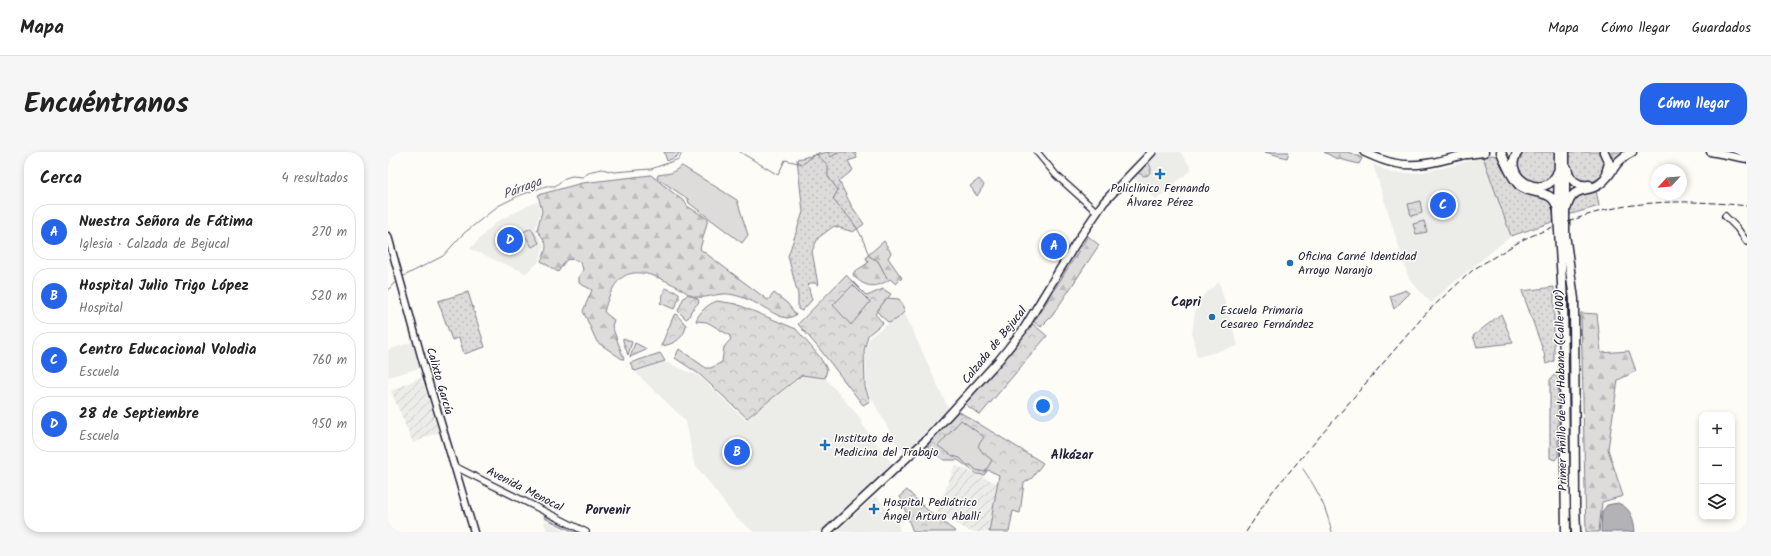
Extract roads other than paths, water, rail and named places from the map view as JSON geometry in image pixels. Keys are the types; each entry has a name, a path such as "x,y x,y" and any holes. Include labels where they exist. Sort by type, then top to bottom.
{"highway":[{"path":"1466,154 1484,152"},
{"path":"1495,152 1502,154 1518,184 1531,192 1544,193 1551,196 1561,215"},
{"path":"1518,152 1513,159 1513,168 1521,180 1531,186 1540,187 1551,182 1557,172 1559,164"},
{"path":"1563,153 1571,178 1577,184 1586,186 1600,181 1608,170 1608,159 1604,152"},
{"path":"1561,215 1571,196 1578,191 1601,183 1616,163 1632,152"},
{"name":"Primer Anillo de La Habana (Calle 100)","path":"1563,153 1559,164 1564,309 1566,532"},
{"name":"Primer Anillo de La Habana (Calle 100)","path":"1563,153 1561,215 1574,299 1576,532"}],"main road":[{"name":"Calzada de Bejucal","path":"827,532 926,440 999,360 1028,324 1076,243 1097,212 1111,194 1152,152"},
{"path":"1364,152 1393,163 1407,165 1435,162 1476,152"},
{"path":"1710,152 1747,159"},
{"name":"Calixto García","path":"388,236 425,371 474,532"}],"street":[{"path":"1037,152 1056,175 1097,212"},
{"path":"1725,216 1737,228 1747,242"},
{"name":"Avenida Menocal","path":"454,467 586,532"}],"waterway":[{"name":"Párraga","path":"402,277 443,256 463,234 498,206 518,196 546,186 555,186 565,178 572,176 582,177 592,171 602,169 614,172 651,169 679,159 682,152"},
{"path":"740,152 778,175 785,160 803,164 808,159 820,152"},
{"path":"828,152 831,157 839,152"},
{"path":"816,154 828,165 828,177 838,190 833,199 855,225 869,256 878,261 887,278"},
{"name":"Párraga","path":"388,291 398,280"},
{"path":"1303,469 1321,499 1332,532"}],"railway":[{"path":"1568,222 1589,214 1611,209 1656,203 1702,202 1747,206"},
{"path":"1246,532 1272,492 1428,311 1474,269 1524,239 1553,227"}],"place":[{"name":"Policlínico Fernando Álvarez Pérez","path":"1160,174"},
{"name":"Centro Educacional Volodia","path":"1443,205"},
{"name":"28 de Septiembre","path":"510,240"},
{"name":"Nuestra Señora de Fátima","path":"1054,246"},
{"name":"Oficina Carné Identidad Arroyo Naranjo","path":"1290,263"},
{"name":"Escuela Primaria Cesareo Fernández","path":"1212,317"},
{"name":"Instituto de Medicina del Trabajo","path":"825,445"},
{"name":"Hospital Julio Trigo López","path":"737,452"},
{"name":"Hospital Pediátrico Ángel Arturo Aballí","path":"874,509"}],"district":[{"name":"Capri","path":"1186,301"},
{"name":"Alkázar","path":"1072,454"},
{"name":"Porvenir","path":"608,509"}]}
